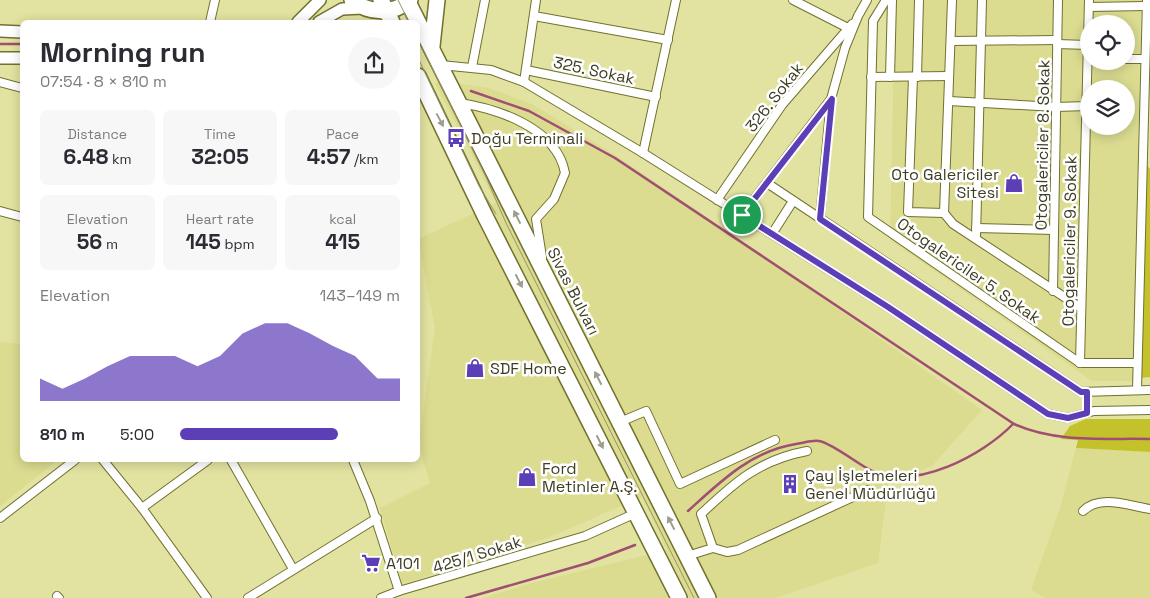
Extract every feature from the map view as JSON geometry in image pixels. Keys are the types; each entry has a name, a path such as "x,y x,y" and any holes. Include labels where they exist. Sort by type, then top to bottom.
{"highway":[{"path":"432,47 437,0"},
{"path":"358,4 386,11 408,1"},
{"name":"Sivas Bulvarı","path":"408,1 418,20"},
{"name":"Sivas Bulvarı","path":"420,24 708,598"},
{"path":"420,80 485,216 679,598"}],"street":[{"path":"210,20 215,0"},
{"path":"300,20 320,0"},
{"path":"472,67 485,0"},
{"path":"524,82 536,0"},
{"path":"643,153 676,0"},
{"path":"793,0 848,28"},
{"path":"820,219 832,99 840,64 858,16 868,0"},
{"path":"886,0 873,20 871,78 949,76"},
{"path":"890,77 892,0"},
{"path":"919,0 908,212 944,213"},
{"path":"952,0 944,213 953,224 976,237 1081,308"},
{"path":"976,237 982,0"},
{"name":"Otogalericiler 8. Sokak","path":"1054,291 1058,0"},
{"path":"1089,3 1147,3 1137,390"},
{"path":"322,20 342,9 358,4"},
{"path":"534,16 668,40"},
{"name":"326. Sokak","path":"717,200 782,105 858,16"},
{"path":"0,31 20,32"},
{"path":"951,42 1057,42 1080,44"},
{"path":"0,58 20,58"},
{"path":"1135,59 1145,59"},
{"path":"441,65 472,67 500,72 524,82 643,153 888,307 1048,414 1068,418 1094,411 1150,410"},
{"name":"325. Sokak","path":"526,70 656,97"},
{"name":"Otogalericiler 5. Sokak","path":"871,78 868,217 1080,363"},
{"path":"0,82 20,87"},
{"path":"742,215 832,99"},
{"path":"949,101 1056,107 1080,106"},
{"path":"460,103 486,108 510,117 540,135 559,155 565,173 554,199 536,219 544,271"},
{"name":"Otogalericiler 9. Sokak","path":"1080,363 1085,135"},
{"path":"767,183 1081,392 1150,390"},
{"path":"772,234 793,200"},
{"path":"0,211 20,216"},
{"path":"976,228 1054,230"},
{"path":"1080,363 1138,363"},
{"path":"1087,392 1087,413"},
{"path":"620,422 646,410 680,484 776,440"},
{"path":"713,548 701,514 749,472 774,460 807,451"},
{"path":"0,518 72,462"},
{"path":"105,462 142,508 207,598"},
{"path":"142,508 205,462"},
{"path":"232,462 294,569"},
{"path":"354,462 376,518 399,592"},
{"path":"687,556 713,548 727,552 738,550 868,490"},
{"path":"1083,511 1093,504 1101,502 1150,508"},
{"name":"425/1 Sokak","path":"380,598 585,536 636,513"},
{"path":"248,598 376,518"}],"shaded area":[{"name":"Oto Galericiler Sitesi","path":"895,0 1141,0 1134,381 1092,381 890,240"},
{"path":"435,83 489,88 534,105 618,157 698,211 982,410 932,466 888,484 878,563 776,598 483,598 532,583 667,550 642,497 550,537 402,584 380,508 430,483 421,454 420,435 435,328 420,249 420,238 496,203"},
{"path":"1142,159 1150,169 1150,377 1139,378"},
{"path":"0,342 20,344 20,462 55,462 0,506"},
{"path":"1086,419 1150,419 1150,452 1076,448 1078,440 1061,439 1070,426"},
{"path":"1076,448 1150,452 1150,598 1046,598 1031,590 1060,508"}],"waterway":[{"path":"0,44 20,44"},
{"path":"471,91 529,111 615,158 1014,424 1030,430 1063,437 1150,439"},
{"path":"688,511 737,469 765,453 780,448 819,441 831,446 872,471 889,476 908,476 948,467 967,458 1000,436 1013,424"},
{"path":"466,598 588,563 635,545"}],"tram line":[{"path":"398,0 408,20"},
{"path":"420,43 486,177 506,223 694,598"},
{"path":"420,62 479,186 496,214"}],"place":[{"name":"Doğu Terminali","path":"456,138"},
{"name":"Oto Galericiler Sitesi","path":"1014,183"},
{"name":"SDF Home","path":"475,368"},
{"name":"Ford Metinler A.Ş.","path":"527,477"},
{"name":"Çay İşletmeleri Genel Müdürlüğü","path":"790,484"},
{"name":"A101","path":"371,563"}],"route":[{"path":"832,99 820,219 1081,392 1087,392 1087,413 1073,418 1048,414 888,307 742,215 832,99"}]}
